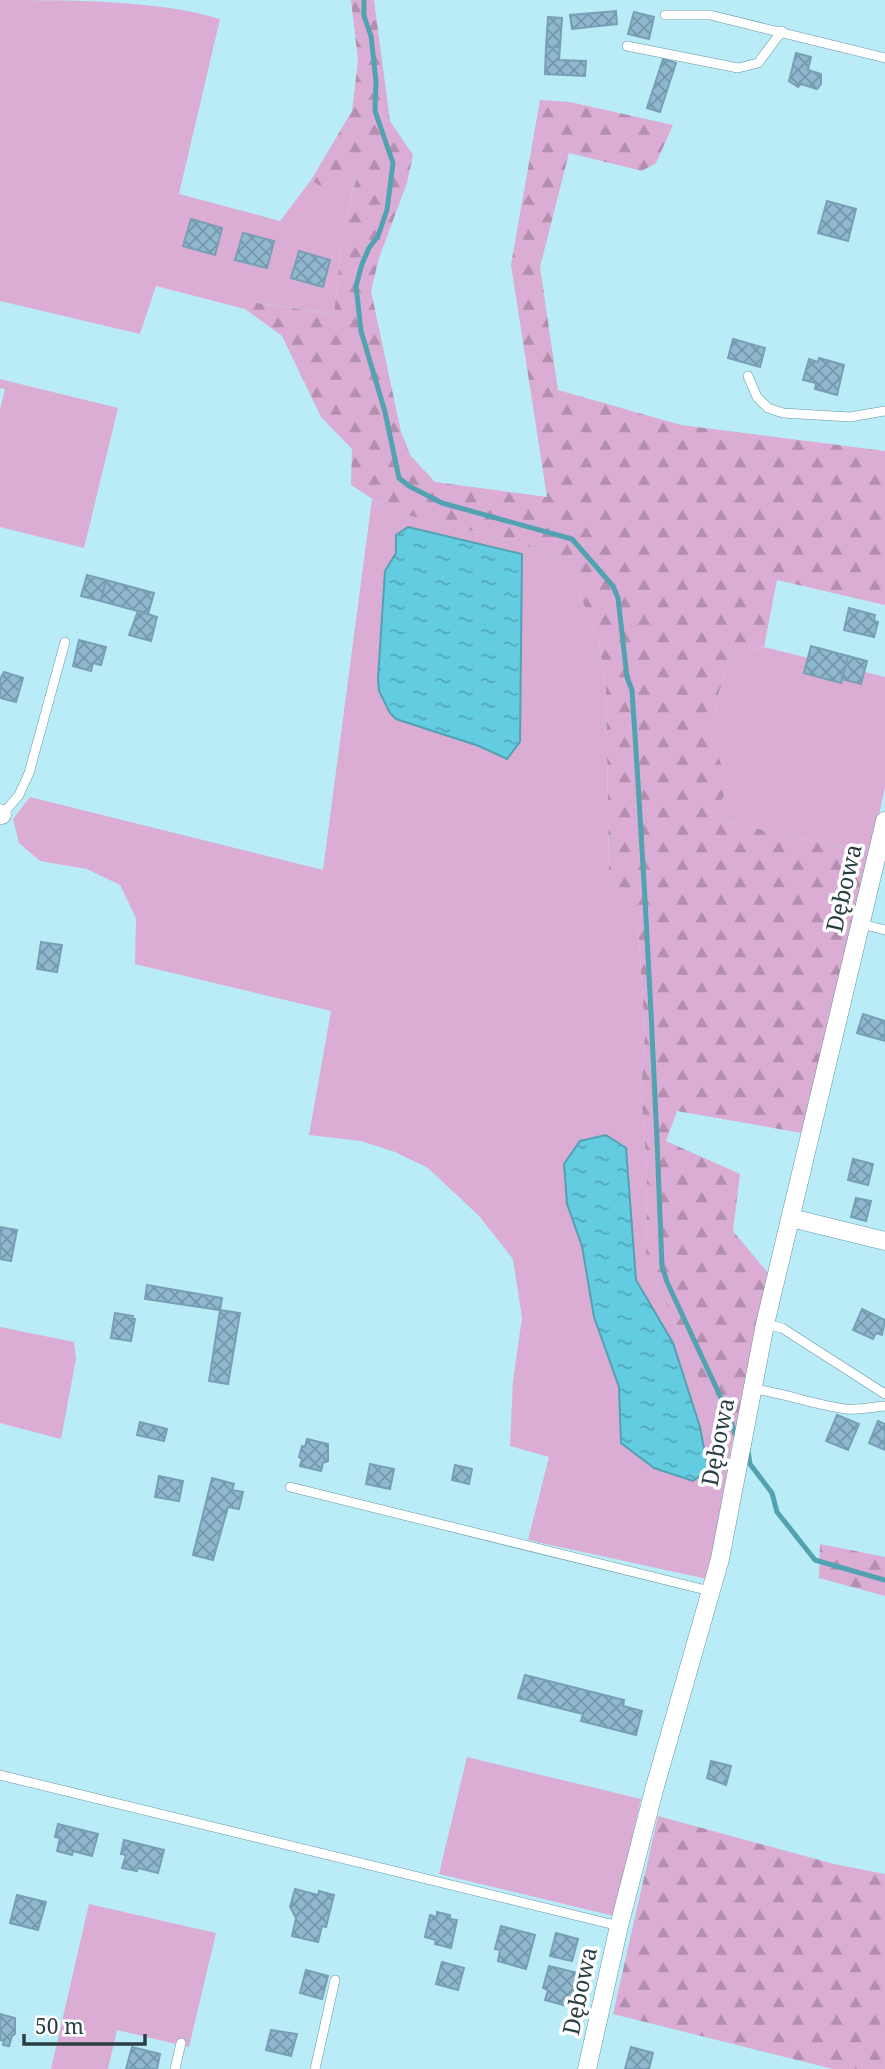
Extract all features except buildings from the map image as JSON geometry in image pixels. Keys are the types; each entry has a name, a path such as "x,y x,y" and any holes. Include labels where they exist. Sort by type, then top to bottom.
{"street":[{"name":"Dębowa","path":"587,2069 619,1926 678,1701 720,1559 765,1324 885,821"},
{"path":"791,1218 885,1241"}],"lane":[{"path":"665,15 710,15 885,58"},
{"path":"627,46 738,68 758,63 782,31"},
{"path":"748,376 757,397 768,408 783,413 850,417 885,411"},
{"path":"1,814 19,795 29,773 65,642"},
{"path":"861,924 885,930"},
{"path":"765,1324 782,1328 885,1394"},
{"path":"753,1389 814,1404 849,1409 885,1406"},
{"path":"290,1487 710,1591"},
{"path":"0,1775 619,1926"},
{"path":"314,2069 335,1980"},
{"path":"175,2069 181,2043"}],"green space":[{"path":"0,0 142,5 220,19 179,194 280,221 311,180 320,186 357,174 342,237 334,314 252,302 245,309 156,286 140,334 0,301"},
{"path":"351,0 374,0 390,121 413,155 407,183 379,258 371,291 401,432 411,456 435,482 547,497 511,265 540,100 570,102 673,125 656,163 642,171 569,153 540,267 558,390 681,425 885,451 885,605 777,580 764,647 732,654 719,692 711,739 729,782 715,819 871,854 802,1133 677,1111 666,1141 740,1174 733,1231 768,1273 731,1450 646,1257 647,1169 641,1093 645,1032 638,928 609,872 606,688 598,637 578,591 557,558 517,542 391,511 351,485 352,449 321,417 282,336 245,309 251,302 334,314 342,237 357,175 320,186 311,180 352,111 358,60"},
{"path":"0,379 118,408 84,548 0,527 0,410 5,389 0,388"},
{"path":"372,499 391,511 517,542 557,558 578,591 598,637 606,688 609,872 638,928 645,1032 641,1093 647,1169 646,1257 731,1450 707,1579 528,1540 549,1457 510,1446 513,1380 522,1318 513,1259 479,1216 428,1168 395,1152 361,1141 309,1135 331,1011 135,964 136,918 120,885 87,869 40,861 19,843 13,819 30,797 323,870"},
{"path":"764,647 885,677 885,787 871,854 715,819 729,782 711,739 719,692 732,654"},
{"path":"0,1327 74,1342 76,1359 61,1439 0,1423"},
{"path":"820,1544 885,1557 885,1596 819,1578"},
{"path":"467,1757 641,1799 614,1916 439,1874"},
{"path":"658,1816 834,1864 885,1874 885,2069 833,2069 613,2014"},
{"path":"89,1904 216,1933 189,2047 117,2030 108,2069 51,2069"}],"water":[{"path":"408,527 522,554 520,742 507,759 479,746 396,719 379,691 385,571 396,553 396,535"},
{"path":"606,1135 626,1148 636,1280 673,1343 700,1427 708,1470 693,1481 654,1468 621,1443 619,1387 594,1317 582,1246 567,1204 564,1164 580,1141"}],"waterway":[{"path":"364,0 364,16 371,36 376,81 375,111 393,163 387,210 378,236 362,264 356,286 361,331 385,412 399,478 442,503 572,539 613,586 618,598 627,677 632,690 662,1266 735,1434"},
{"path":"748,1450 750,1464 772,1493 777,1512 815,1560 885,1580"}]}
